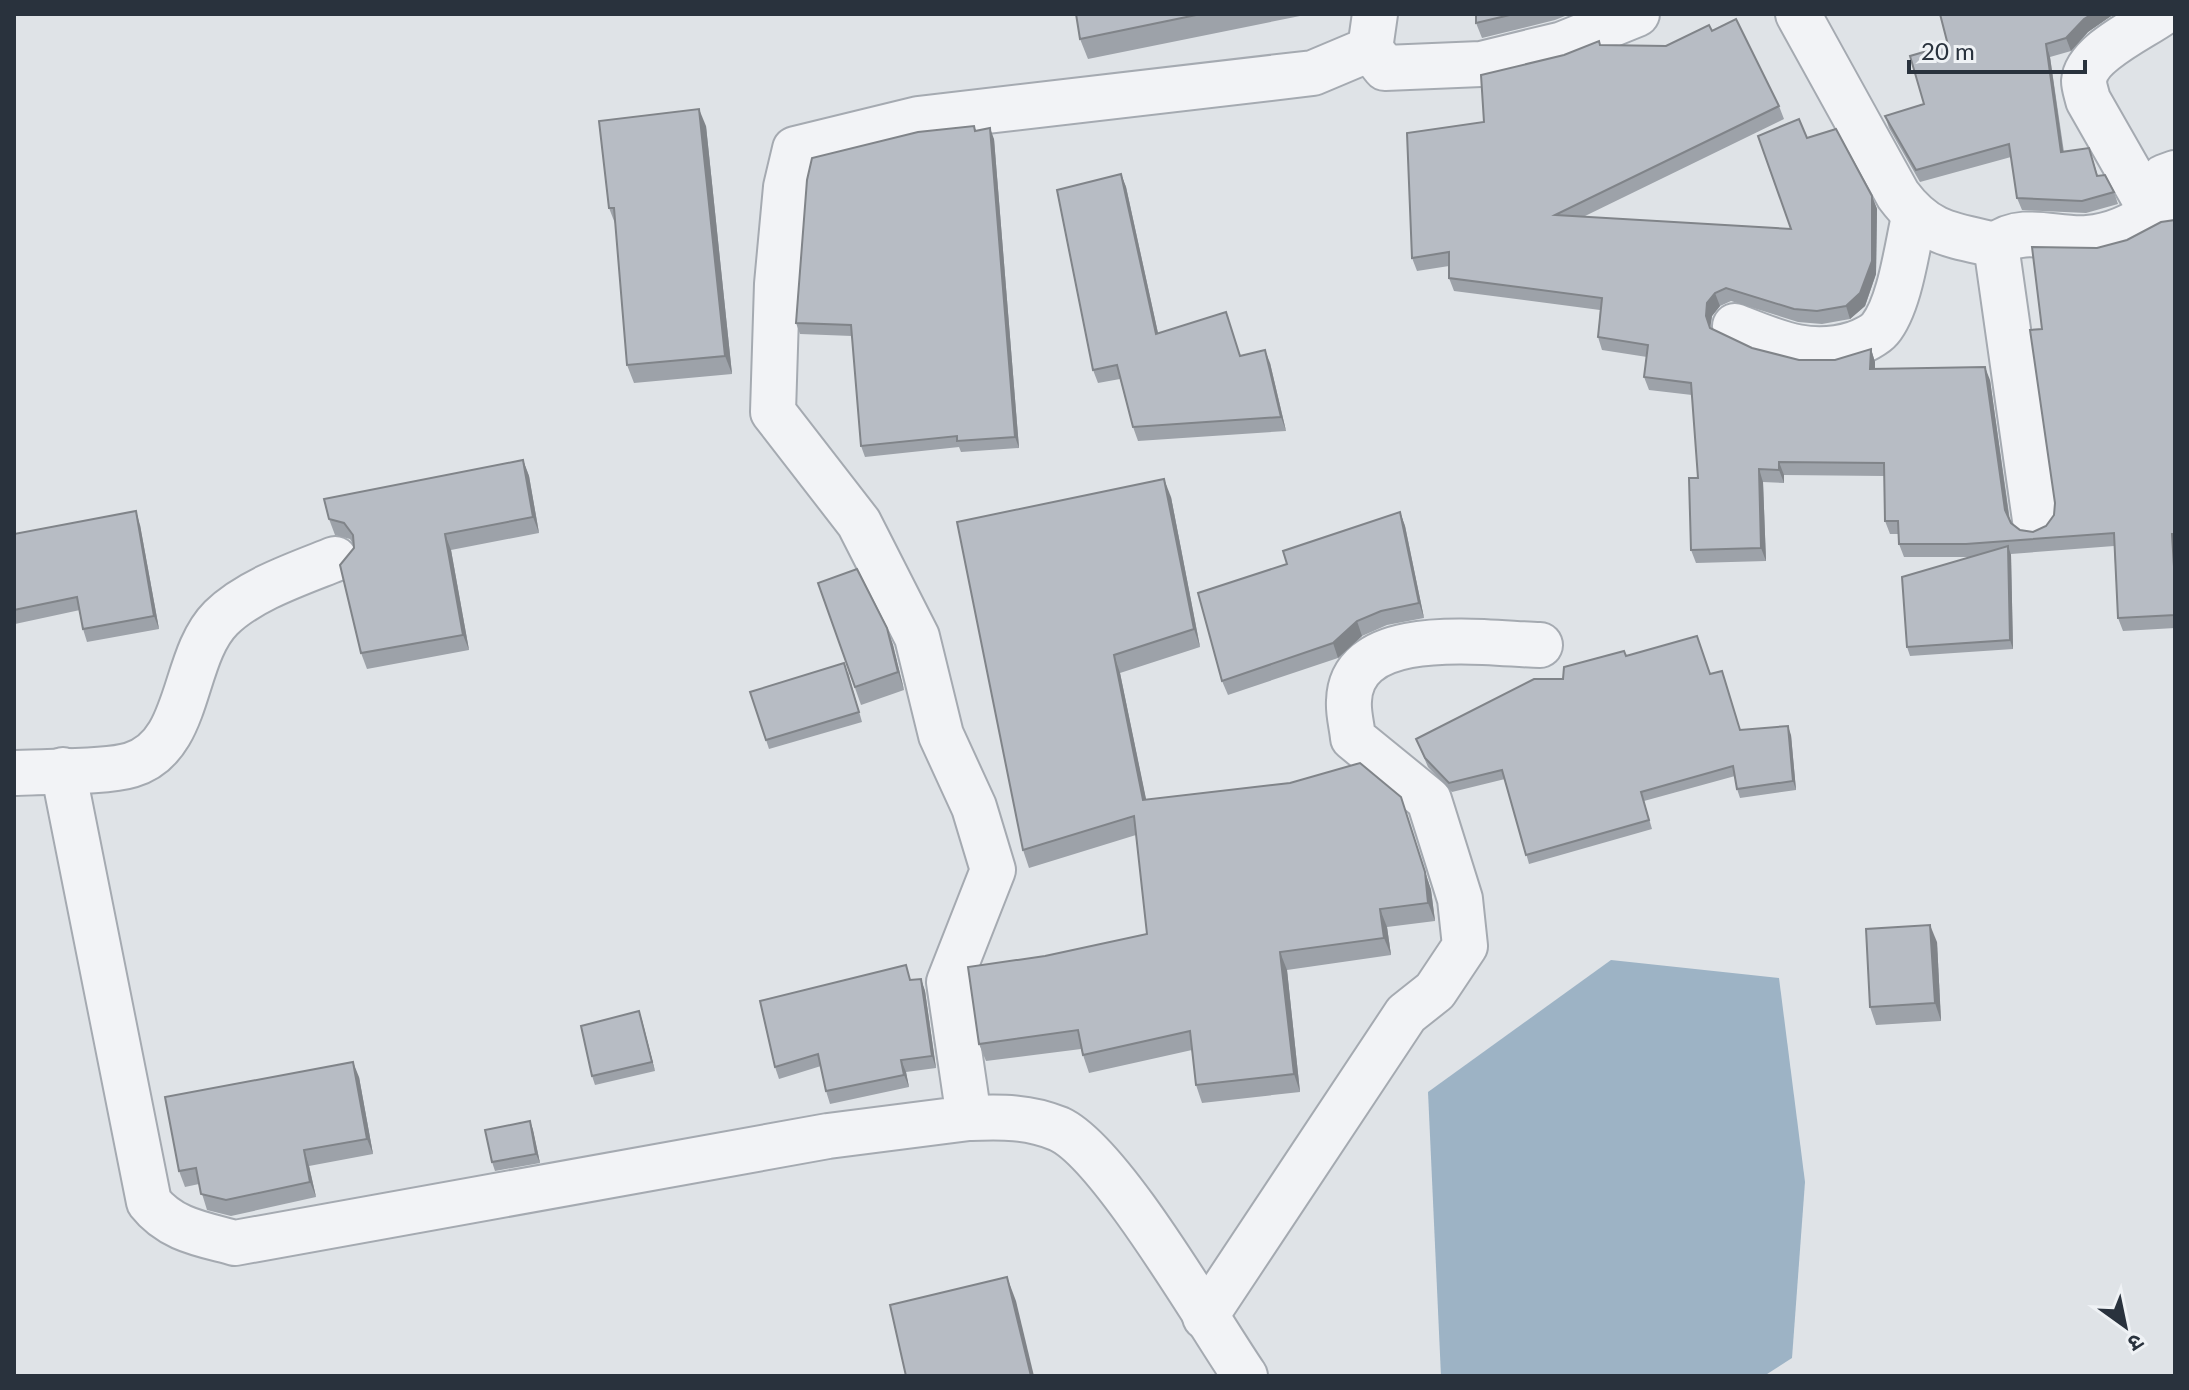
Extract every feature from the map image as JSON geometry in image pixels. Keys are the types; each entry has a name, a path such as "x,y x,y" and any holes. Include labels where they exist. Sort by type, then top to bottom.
{"street":[{"path":"969,1118 949,982 993,870 974,807 941,735 917,637 859,523 773,412 777,284 786,187 795,149 918,119 1313,73 1372,32 1385,68 1481,64 1563,44 1637,14"},
{"path":"1798,14 1898,195 1914,217 1937,232 1996,245 2006,238 2040,234 2085,239 2116,234 2153,214 2164,177 2175,173"},
{"path":"2153,214 2088,100 2084,79 2092,63 2109,47 2161,14"},
{"path":"1735,326 1798,350 1829,351 1858,343 1880,330 1893,301 1914,217"},
{"path":"1996,245 2035,520"},
{"path":"14,773 131,765 160,749 176,720 195,658 221,618 274,584 335,559"},
{"path":"1205,1317 1406,1014 1435,991 1465,946 1460,899 1429,800 1353,738 1348,699 1358,673 1378,653 1412,643 1540,645"},
{"path":"63,770 149,1202 164,1221 235,1243 828,1136 969,1118 1022,1116 1062,1130 1110,1174 1245,1376"}],"water":[{"path":"1611,960 1779,978 1805,1182 1792,1358 1764,1376 1441,1376 1428,1092"}],"building":[{"path":"1076,14 1201,14 1080,39"},
{"path":"1476,14 1514,14 1476,23"},
{"path":"1940,14 2092,14 2066,38 2046,44 2061,152 2089,148 2097,176 2105,175 2114,192 2082,201 2017,198 2009,144 1916,170 1885,116 1924,104 1910,56 1948,45"},
{"path":"1736,19 1779,106 1555,215 1791,229 1758,136 1799,119 1807,138 1836,129 1872,196 1872,261 1860,293 1846,306 1817,311 1794,309 1726,288 1715,293 1707,303 1706,316 1710,328 1752,348 1799,360 1835,360 1871,349 1870,369 1985,367 2005,510 2011,523 2020,530 2033,532 2046,526 2054,515 2055,503 2030,330 2042,329 2032,247 2097,248 2127,240 2161,222 2175,220 2175,534 2172,534 2175,615 2118,618 2114,533 1966,544 1899,544 1898,521 1885,521 1884,463 1779,462 1779,470 1759,469 1761,548 1691,550 1689,478 1698,478 1691,383 1644,377 1648,345 1598,337 1602,298 1449,278 1449,252 1412,258 1407,133 1484,122 1481,75 1564,55 1599,41 1600,45 1666,46 1709,25 1712,31"},
{"path":"699,109 725,356 627,365 614,208 609,208 599,121"},
{"path":"974,126 975,131 990,128 1015,437 957,441 957,436 861,446 851,325 796,323 807,180 812,158 918,132"},
{"path":"1121,174 1156,334 1226,312 1240,356 1265,350 1281,417 1133,427 1117,365 1093,370 1057,190"},
{"path":"523,460 533,517 445,534 463,635 361,653 340,565 354,548 353,535 344,523 329,519 324,499"},
{"path":"1164,479 1194,629 1114,655 1143,800 1290,783 1360,763 1401,797 1425,872 1428,903 1380,909 1384,938 1280,952 1294,1074 1196,1085 1190,1031 1083,1055 1078,1030 979,1044 968,967 1045,956 1147,934 1134,816 1023,850 957,522"},
{"path":"136,511 154,616 83,629 77,597 14,610 14,534"},
{"path":"1400,512 1419,603 1381,611 1357,621 1333,643 1222,681 1198,593 1287,564 1283,551"},
{"path":"2008,546 2010,640 1907,647 1902,577"},
{"path":"857,569 887,628 898,672 855,687 818,583"},
{"path":"1697,636 1710,674 1722,671 1740,730 1788,726 1793,781 1737,789 1733,766 1641,792 1649,820 1526,855 1502,770 1449,783 1425,758 1416,739 1534,679 1563,679 1564,667 1624,651 1626,656"},
{"path":"844,663 859,712 766,740 750,692"},
{"path":"1930,925 1935,1003 1870,1007 1866,929"},
{"path":"906,965 910,980 921,979 932,1056 901,1060 904,1075 826,1091 818,1054 775,1067 760,1001"},
{"path":"639,1011 652,1062 592,1076 581,1026"},
{"path":"353,1062 367,1139 304,1150 310,1182 226,1200 201,1194 196,1168 179,1171 165,1097"},
{"path":"530,1121 536,1154 492,1162 485,1130"},
{"path":"1007,1277 1031,1376 906,1376 890,1305"}]}
